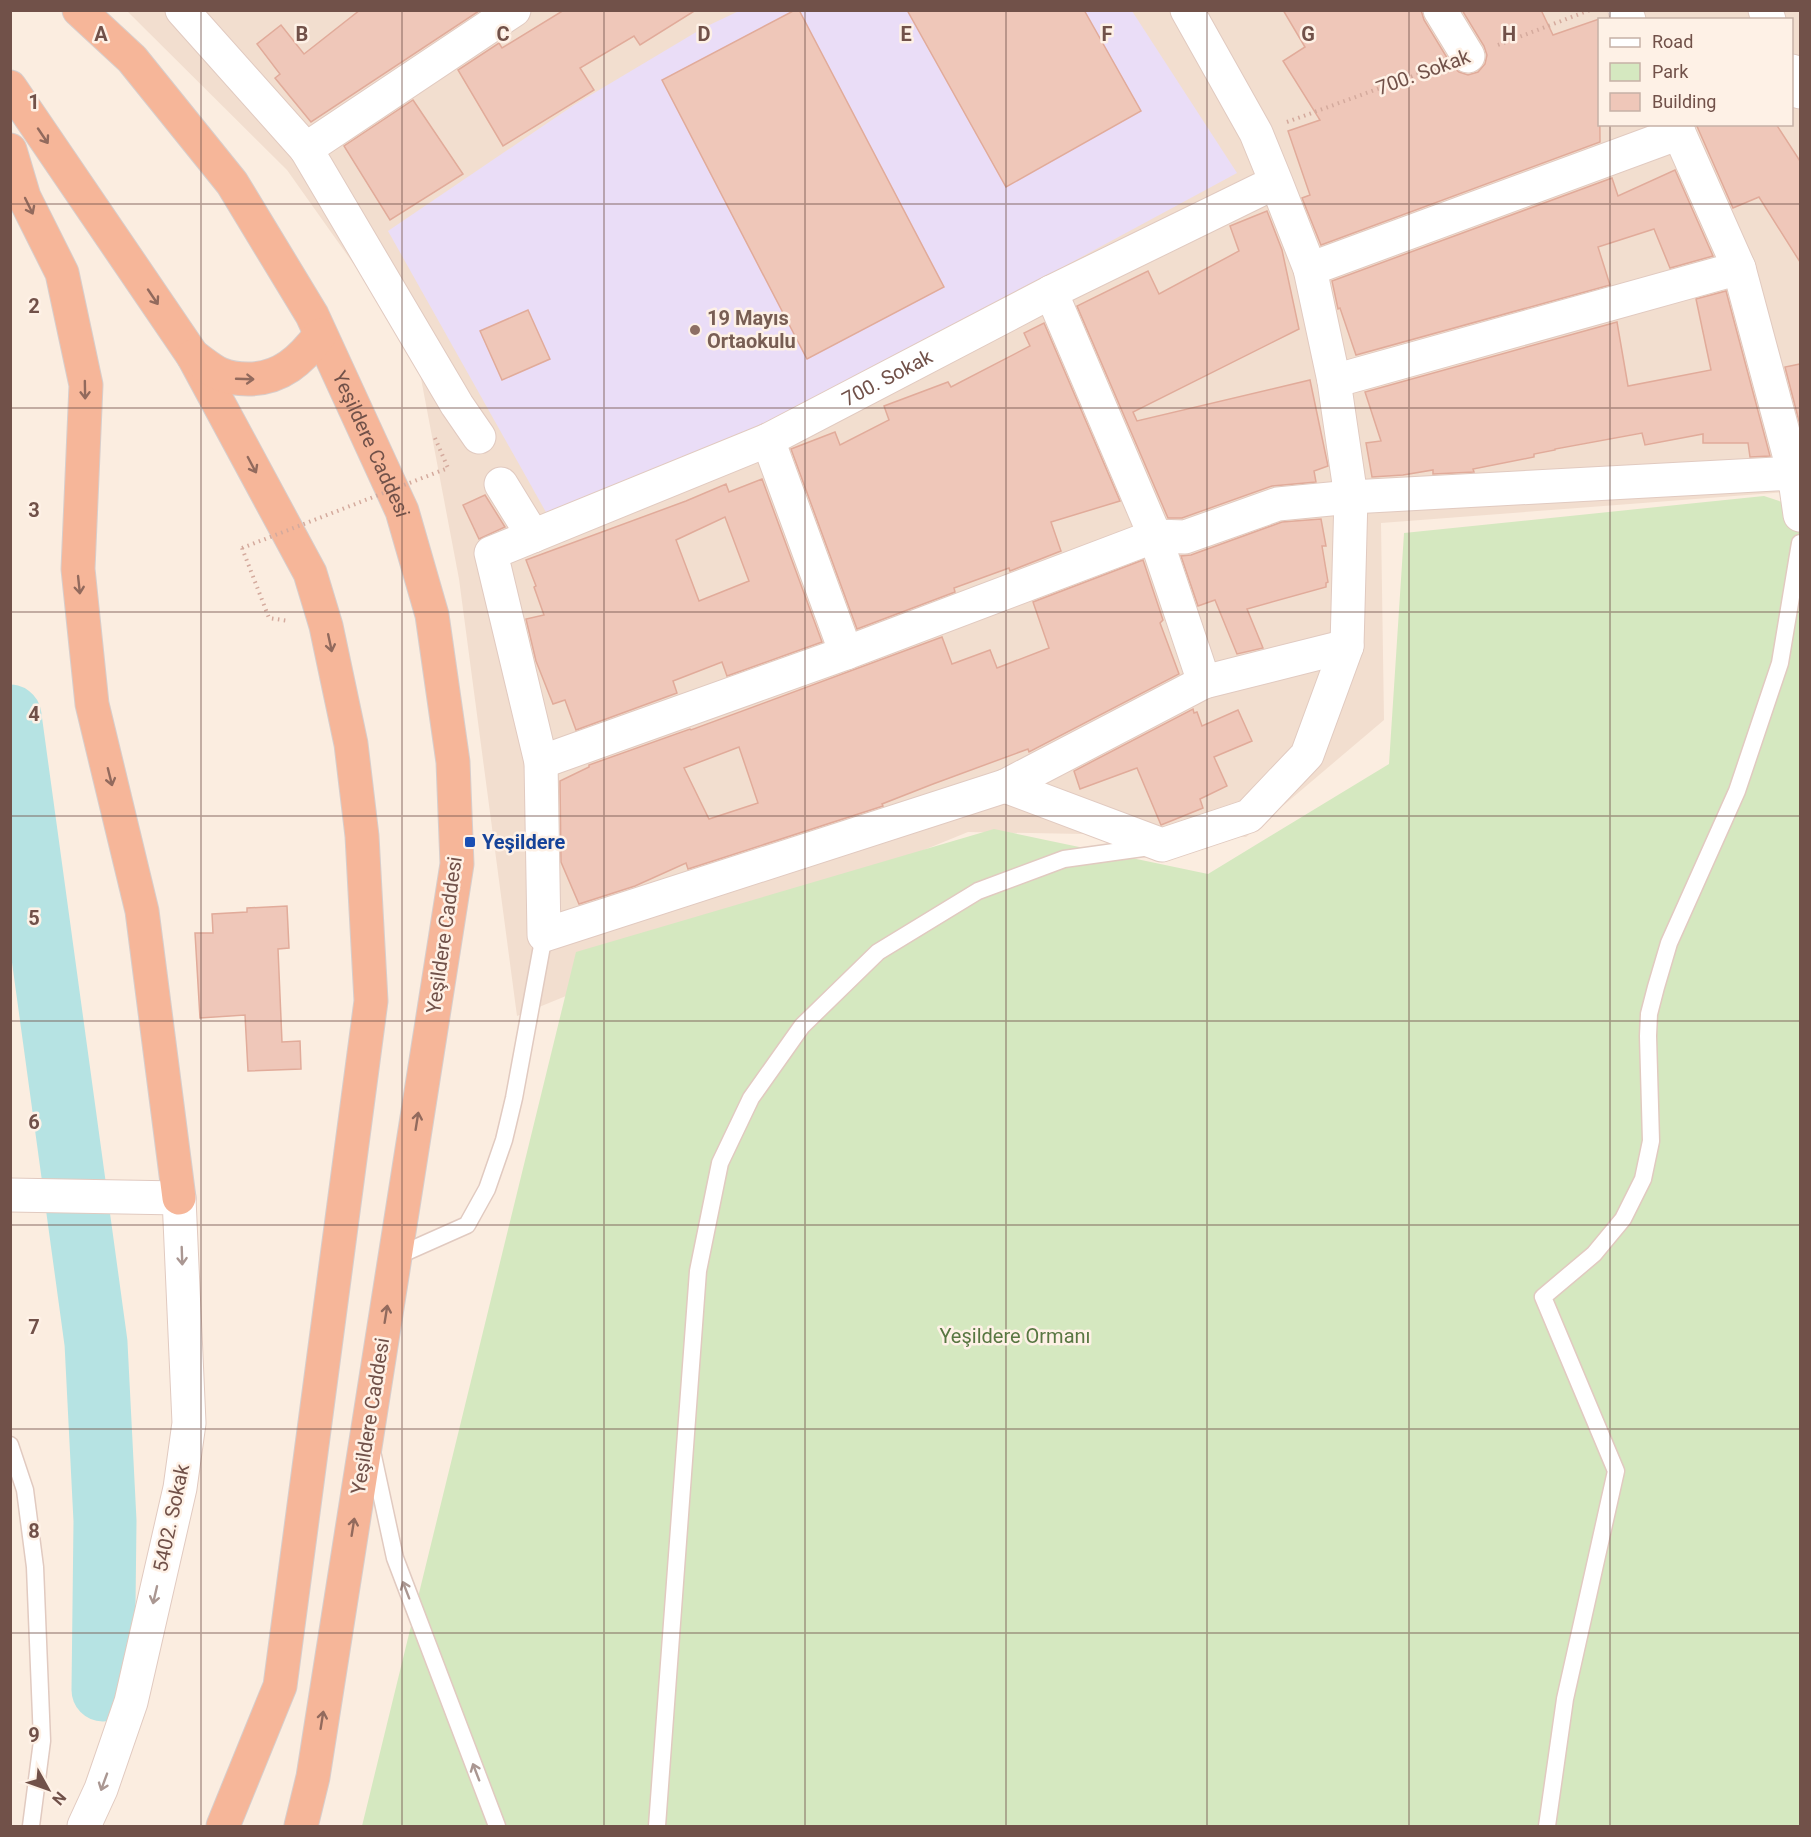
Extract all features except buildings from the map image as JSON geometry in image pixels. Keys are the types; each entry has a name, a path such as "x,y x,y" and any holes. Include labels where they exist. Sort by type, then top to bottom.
{"highway":[{"name":"Yeşildere Caddesi","path":"79,10 132,59 232,183 312,315 402,511 432,615 453,762 457,864 313,1777 299,1827"},
{"path":"10,87 193,356 310,573 326,626 351,744 360,813 371,1002 280,1686 223,1827"},
{"path":"10,150 24,197 62,273 86,385 78,569 92,704 142,911 179,1198"},
{"path":"193,356 220,374 237,379 262,379 285,370 306,353 320,335"},
{"name":"Yeşildere Caddesi","path":"288,1827 313,1777"}],"street":[{"path":"182,10 306,149 457,405 479,437"},
{"path":"306,149 514,10"},
{"path":"1005,786 1162,845 1249,816 1307,755 1347,645 1352,497 1335,381 1310,269 1256,133 1187,10"},
{"path":"1440,10 1468,56"},
{"path":"1793,76 1800,92"},
{"path":"1310,269 1677,129 1739,268 1794,473 1800,515"},
{"name":"700. Sokak","path":"541,762 491,553 768,440 1051,292 1276,182"},
{"path":"1335,381 1739,268"},
{"path":"1051,292 1155,536 1204,682"},
{"path":"768,440 846,652"},
{"path":"1347,645 1204,682 1005,786 544,935 541,762 846,652 1155,536 1185,537 1278,504 1352,497 1794,473"},
{"path":"501,484 533,536"},
{"path":"10,1195 179,1198"},
{"name":"5402. Sokak","path":"84,1827 101,1789 131,1702 180,1488 189,1424 179,1198"}],"lane":[{"path":"1547,1827 1565,1699 1616,1471 1543,1297 1593,1254 1623,1219 1643,1179 1651,1141 1649,1014 1669,943 1737,791 1780,663 1800,543"},
{"path":"657,1827 698,1271 720,1163 751,1098 802,1026 878,952 978,891 1064,859 1162,845"},
{"path":"395,1257 467,1225 487,1189 504,1140 514,1098 544,935"},
{"path":"368,1432 394,1558 497,1827"},
{"path":"10,1444 25,1490 35,1567 42,1741 32,1827"}],"path":[{"name":"700. Sokak","path":"1256,133 1590,10"},
{"path":"269,618 242,548 447,468 431,428"}],"shaded area":[{"path":"127,11 1800,11 1800,491 1381,523 1384,720 1246,837 968,832 517,1016 459,579 416,352 287,170"},
{"name":"19 Mayıs Ortaokulu","path":"739,11 1132,11 1237,173 763,429 547,514 388,231 574,105 703,28"}],"green space":[{"name":"Yeşildere Ormanı","path":"1764,496 1800,508 1800,1826 362,1826 576,952 994,829 1208,874 1389,764 1404,533"}],"waterway":[{"path":"10,716 96,1343 105,1521 103,1690"}],"place":[{"name":"19 Mayıs Ortaokulu","path":"695,330"},
{"name":"Yeşildere","path":"470,842"}]}
